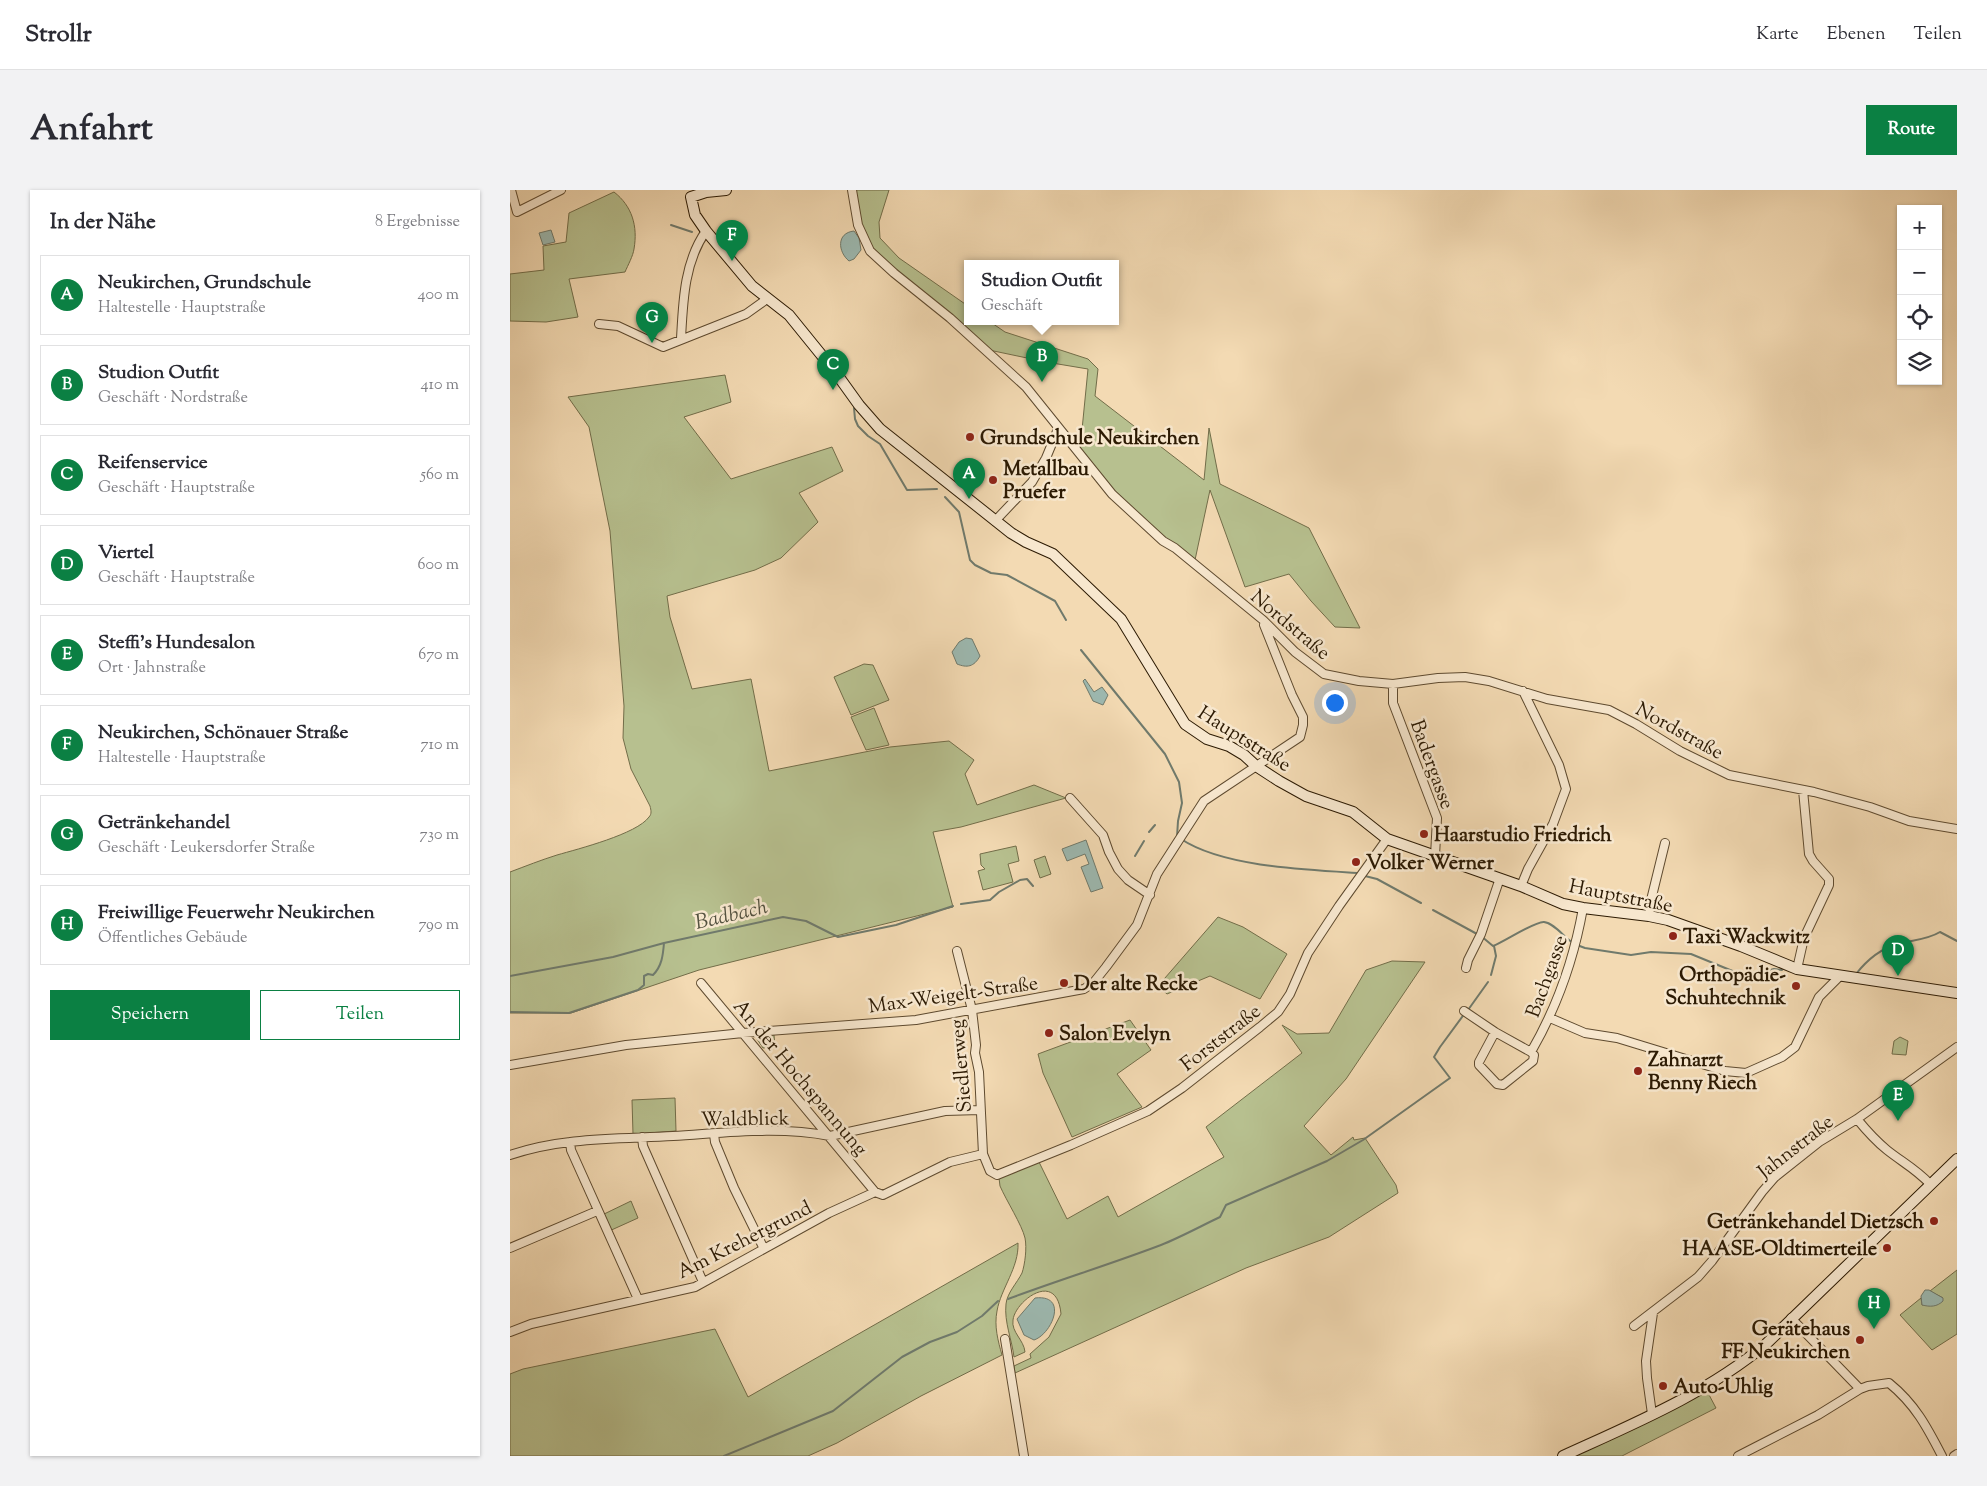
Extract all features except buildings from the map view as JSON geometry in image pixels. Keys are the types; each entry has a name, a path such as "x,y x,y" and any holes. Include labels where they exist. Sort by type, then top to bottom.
{"street":[{"path":"512,190 517,212 561,190"},
{"path":"689,193 726,190"},
{"name":"Nordstraße","path":"852,190 858,225 870,251 1006,368 1044,408 1058,429 1078,450 1112,494 1163,541 1175,548 1263,620 1295,652 1324,674 1359,681 1394,684 1438,678 1465,677 1523,691 1547,699 1609,710 1680,751 1729,775 1749,781 1803,790 1870,807 1909,821 1957,829"},
{"name":"Hauptstraße","path":"689,193 695,215 706,232 752,286 789,315 880,429 995,521 1026,542 1053,554 1121,619 1185,724 1207,739 1229,746 1279,781 1306,796 1353,812 1387,839 1522,886 1563,904 1668,920 1741,946 1797,969 1957,993"},
{"path":"681,338 682,309 687,279 692,258 706,232"},
{"path":"599,324 618,326 663,347 681,338 693,336 746,314 767,299"},
{"path":"995,521 1032,482 1046,458 1058,429"},
{"name":"Max-Weigelt-Straße","path":"510,1065 626,1045 743,1033 916,1020 1084,989 1094,982 1136,925 1150,895 1157,874 1204,801 1300,738 1303,717 1292,695 1263,620"},
{"name":"Badergasse","path":"1394,684 1393,703 1437,818 1435,856"},
{"path":"1522,886 1528,869 1553,824 1566,789 1559,765 1523,691"},
{"path":"1797,969 1804,938 1829,885 1829,879 1809,854 1803,790"},
{"path":"1070,798 1103,835 1118,869 1128,880 1150,895"},
{"name":"Forststraße","path":"997,1175 1148,1111 1182,1088 1278,1012 1290,994 1308,953 1338,906 1387,839"},
{"path":"1649,916 1651,900 1666,843"},
{"path":"1466,968 1480,936 1500,878"},
{"name":"Bachgasse","path":"1531,1052 1550,1018 1576,944 1583,908"},
{"name":"Siedlerweg","path":"957,951 972,1010 976,1045 975,1053 979,1072 983,1154 990,1171 997,1175"},
{"path":"1550,1018 1585,1033 1617,1038 1725,1070 1746,1073 1782,1057 1794,1047 1819,997 1840,976"},
{"name":"An der Hochspannung","path":"701,983 875,1192"},
{"name":"Bachgasse","path":"1467,1013 1495,1032 1531,1052 1534,1056 1533,1061 1503,1085 1496,1084 1479,1065 1495,1032"},
{"name":"Jahnstraße","path":"1634,1326 1698,1277 1775,1177 1819,1142 1857,1119 1957,1048"},
{"name":"Waldblick","path":"510,1155 534,1147 570,1142 642,1137 764,1131 813,1133 830,1136 945,1111 980,1110"},
{"path":"1857,1119 1888,1150 1908,1164 1930,1184"},
{"path":"714,1134 715,1142 734,1188 764,1249"},
{"path":"642,1137 643,1146 703,1282"},
{"path":"570,1142 571,1150 597,1211 638,1299"},
{"name":"Am Krehergrund","path":"510,1332 531,1324 688,1289 829,1214 875,1192 883,1195 950,1162 983,1154"},
{"path":"1562,1456 1652,1414 1703,1388 1741,1365 1766,1344 1957,1159"},
{"path":"510,1248 597,1211"},
{"path":"1652,1414 1646,1361 1653,1313"},
{"path":"1791,1318 1860,1389"},
{"path":"1005,1339 1024,1456"},
{"path":"1738,1456 1818,1415 1860,1389 1889,1383 1905,1396 1925,1424 1942,1456"}],"green space":[{"path":"855,190 889,190 879,222 880,238 899,258 964,303 964,325 995,325 1005,332 1088,359 1098,369 1095,396 1204,480 1209,428 1220,484 1309,528 1360,628 1335,627 1289,574 1245,587 1210,490 1195,560 1152,528 1116,494 1080,450 1088,369 989,350 895,272 872,249 860,225"},
{"path":"614,192 629,210 635,232 632,258 625,272 569,279 578,317 546,322 510,321 510,274 544,270 543,246 566,242 569,213"},
{"path":"725,375 731,402 684,417 731,479 832,447 843,471 799,493 818,522 781,558 755,570 667,596 670,617 692,689 751,679 769,771 890,747 949,741 974,760 965,774 977,805 1034,785 1066,798 961,827 933,832 953,907 699,970 571,1013 510,1013 510,872 620,835 642,823 651,813 650,806 631,769 623,738 624,706 610,531 589,427 568,397"},
{"path":"864,664 873,665 889,700 851,715 834,677"},
{"path":"874,708 889,745 866,750 851,717"},
{"path":"1016,846 1019,861 1008,864 1013,882 983,890 978,871 985,869 981,865 980,854"},
{"path":"1045,856 1051,874 1040,878 1034,860"},
{"path":"1218,917 1243,927 1287,954 1260,999 1210,976 1167,994 1158,986"},
{"path":"1392,961 1425,962 1346,1079 1304,1126 1331,1155 1353,1137 1354,1140 1365,1138 1396,1185 1398,1193 1329,1237 1246,1268 1015,1373 1014,1366 1031,1358 1030,1354 1049,1337 1061,1314 1058,1301 1052,1293 1045,1291 1036,1293 1028,1298 1015,1312 1013,1320 1014,1328 1025,1352 1014,1357 1007,1324 1006,1304 1010,1292 1022,1273 1026,1242 1021,1226 1000,1186 999,1178 1039,1162 1067,1219 1108,1196 1118,1217 1224,1157 1206,1127 1302,1053 1282,1025 1297,1034 1329,1033 1366,970"},
{"path":"1130,1020 1151,1050 1117,1074 1142,1107 1072,1137 1043,1073 1038,1054"},
{"path":"760,1035 774,1035 775,1047 763,1048 757,1039"},
{"path":"1900,1037 1908,1041 1906,1055 1892,1054 1894,1041"},
{"path":"675,1098 676,1131 633,1134 632,1100"},
{"path":"631,1201 638,1218 607,1232 600,1216"},
{"path":"1018,1243 1016,1261 999,1302 996,1317 997,1333 1002,1355 921,1396 837,1443 808,1456 510,1456 510,1374 523,1369 715,1329 748,1397"},
{"path":"1957,1270 1957,1334 1932,1350 1900,1315 1921,1298 1922,1305 1943,1298 1930,1291"},
{"path":"1707,1391 1716,1408 1622,1456 1574,1456"}],"water":[{"path":"551,230 555,242 543,245 539,233"},
{"path":"854,231 859,238 861,250 854,259 849,261 843,253 841,243 844,235"},
{"path":"966,638 972,639 980,656 973,664 964,666 957,664 952,652 959,642"},
{"path":"1085,679 1094,692 1102,687 1108,695 1103,705 1093,701 1083,681"},
{"path":"1086,840 1103,888 1091,892 1081,867 1089,864 1085,854 1067,861 1062,849"},
{"path":"1925,1290 1929,1290 1943,1298 1943,1301 1933,1306 1922,1305 1921,1296"},
{"path":"1035,1298 1045,1298 1052,1302 1054,1315 1047,1330 1034,1340 1024,1335 1017,1319"}],"waterway":[{"path":"671,225 692,232"},
{"path":"854,408 858,426 880,444 907,490 937,489"},
{"path":"945,497 959,512 970,560 975,565 991,573 1007,575 1055,601 1066,620"},
{"path":"1081,650 1165,754 1179,782 1182,803 1177,837"},
{"path":"1149,832 1155,825"},
{"path":"1181,839 1219,856 1242,861 1291,868 1359,873"},
{"path":"1135,856 1144,841"},
{"path":"1365,876 1377,879 1421,903"},
{"path":"961,904 990,900 999,892 1020,880 1027,879 1033,886"},
{"name":"Badbach","path":"510,976 613,957 664,943 783,917 806,921 838,937 896,925 953,906"},
{"path":"1433,910 1477,934"},
{"path":"1481,936 1493,946 1534,925 1544,922 1555,928 1573,943"},
{"path":"1856,974 1874,956 1897,944 1925,938 1940,932 1957,941"},
{"path":"510,1012 569,1013 638,990 644,985 644,976 648,974 653,975 658,968 664,943"},
{"path":"1577,945 1631,955 1651,952 1691,954 1735,972 1751,976 1774,969 1782,970"},
{"path":"1491,975 1496,956 1494,946"},
{"path":"1468,1010 1488,982"},
{"path":"1008,1299 1168,1242 1220,1217 1226,1205 1327,1161 1363,1140 1450,1078 1434,1057 1465,1013"},
{"path":"724,1456 833,1411 902,1357 930,1342 957,1332 982,1316 998,1301"}],"place":[{"name":"Neukirchen, Schönauer Straße","path":"732,261"},
{"name":"Getränkehandel","path":"652,343"},
{"name":"Studion Outfit","path":"1042,382"},
{"name":"Reifenservice","path":"833,390"},
{"name":"Grundschule Neukirchen","path":"970,437"},
{"name":"Metallbau Pruefer","path":"993,480"},
{"name":"Neukirchen, Grundschule","path":"969,499"},
{"name":"Haarstudio Friedrich","path":"1424,834"},
{"name":"Volker Werner","path":"1356,862"},
{"name":"Taxi Wackwitz","path":"1673,936"},
{"name":"Viertel","path":"1898,976"},
{"name":"Der alte Recke","path":"1064,983"},
{"name":"Orthopädie- Schuhtechnik","path":"1796,986"},
{"name":"Salon Evelyn","path":"1049,1033"},
{"name":"Zahnarzt Benny Riech","path":"1638,1071"},
{"name":"Steffi's Hundesalon","path":"1898,1121"},
{"name":"Getränkehandel Dietzsch","path":"1934,1221"},
{"name":"HAASE-Oldtimerteile","path":"1887,1248"},
{"name":"Freiwillige Feuerwehr Neukirchen","path":"1874,1329"},
{"name":"Gerätehaus FF Neukirchen","path":"1860,1340"},
{"name":"Auto-Uhlig","path":"1663,1386"}]}
